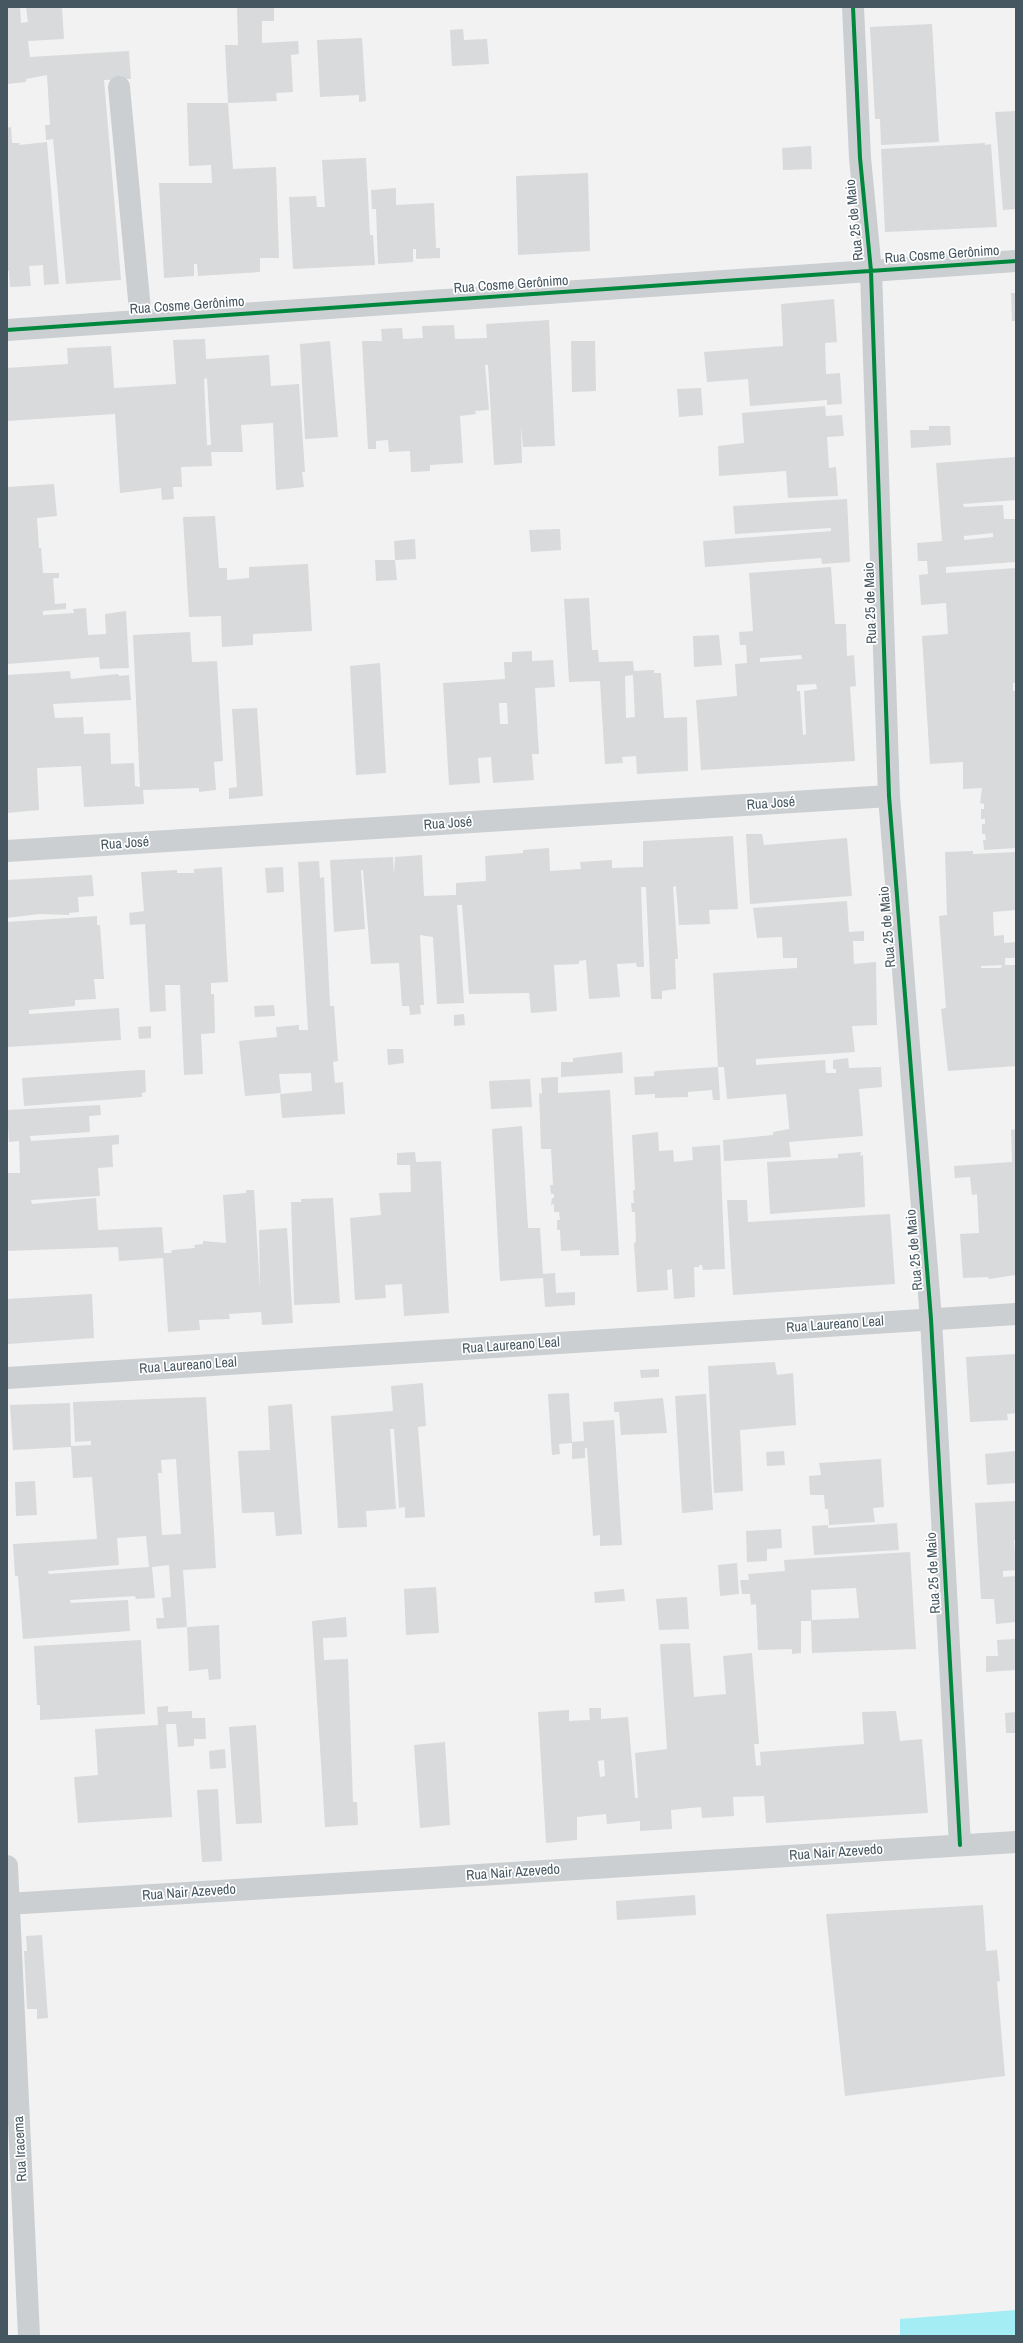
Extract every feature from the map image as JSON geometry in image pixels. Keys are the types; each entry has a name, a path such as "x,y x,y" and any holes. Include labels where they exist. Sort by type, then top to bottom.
{"street":[{"name":"Rua 25 de Maio","path":"853,7 860,158 871,271 889,796 931,1319 960,1845"},
{"path":"119,87 141,321"},
{"name":"Rua Cosme Gerônimo","path":"7,330 1016,261"},
{"name":"Rua José","path":"7,851 889,796"},
{"name":"Rua Laureano Leal","path":"7,1378 1016,1314"},
{"name":"Rua Nair Azevedo","path":"8,1904 1016,1842"},
{"name":"Rua Iracema","path":"7,1866 29,2336"}],"water":[{"path":"1016,2310 1016,2336 900,2336 900,2319"}],"building":[{"path":"7,7 20,7 21,23 28,22 26,7 62,7 64,39 28,41 30,57 129,51 131,79 104,80 121,280 66,284 53,139 46,140 45,125 50,125 47,75 26,79 26,82 7,84"},
{"path":"237,7 274,7 274,21 262,21 262,43 298,41 299,54 291,55 293,92 276,93 277,101 228,103 225,45 238,45"},
{"path":"932,24 939,142 881,145 880,119 875,119 870,27"},
{"path":"463,29 464,40 487,39 489,64 452,66 450,30"},
{"path":"362,38 366,101 359,102 359,95 320,97 317,40"},
{"path":"187,103 228,103 233,169 276,167 279,258 260,258 260,272 198,276 197,264 194,264 194,276 164,278 159,183 212,183 211,165 189,166"},
{"path":"1016,111 1016,209 1003,210 995,112"},
{"path":"11,127 12,143 20,143 19,145 47,142 59,284 44,285 43,265 29,266 31,286 10,287 9,271 7,271 7,128"},
{"path":"985,143 985,145 991,144 997,227 885,232 881,149"},
{"path":"811,146 812,169 783,170 782,148"},
{"path":"366,158 370,235 373,235 375,265 293,269 289,197 316,196 317,207 325,207 322,160"},
{"path":"588,173 590,251 518,255 516,176"},
{"path":"396,188 396,205 434,203 436,248 440,248 440,258 416,259 416,249 413,249 413,262 378,264 376,209 372,209 371,190"},
{"path":"1011,293 1016,293 1016,321 1012,321"},
{"path":"834,299 837,342 825,343 826,374 840,373 842,404 827,405 827,400 750,406 748,379 707,382 704,352 783,346 781,304"},
{"path":"549,320 555,446 523,447 521,425 522,463 494,465 488,365 485,365 489,410 475,411 476,414 460,416 463,463 430,465 430,471 411,472 410,451 389,452 388,440 376,441 376,449 368,449 362,341 382,341 381,329 402,328 403,339 423,338 422,326 454,325 455,339 487,338 486,324"},
{"path":"205,339 206,359 269,355 271,386 299,384 305,472 302,472 304,487 276,490 273,423 241,425 243,452 211,452 212,466 181,467 182,487 173,487 174,499 162,500 161,488 120,493 115,414 7,421 7,368 68,364 67,348 111,346 114,388 176,384 173,340","holes":["207,378 211,445 207,445 204,379"]},
{"path":"330,341 338,437 305,439 300,344"},
{"path":"571,341 595,341 596,391 572,392"},
{"path":"701,388 703,415 679,417 677,389"},
{"path":"825,406 826,416 842,415 844,436 827,437 829,468 836,467 838,496 788,498 786,471 719,476 718,446 744,443 742,413"},
{"path":"929,426 950,426 951,445 911,448 910,430 929,430"},
{"path":"1016,457 1016,500 963,504 964,507 1003,505 1004,519 1016,519 1016,562 946,567 946,573 1016,568 1016,683 1013,683 1013,691 1016,691 1016,848 984,850 983,840 986,840 985,834 982,834 982,824 985,824 985,819 981,819 981,809 984,809 984,804 980,803 982,788 963,789 963,762 930,764 922,636 948,634 946,603 921,605 919,575 928,574 927,561 918,561 917,543 942,541 936,463","holes":["993,533 993,537 964,540 964,536"]},
{"path":"54,484 57,516 37,518 39,548 41,548 43,573 59,573 59,578 53,578 55,604 66,603 66,609 43,611 43,615 74,613 73,609 86,608 88,635 106,634 105,614 126,611 129,668 100,669 99,657 7,664 7,487"},
{"path":"847,499 850,562 822,564 821,558 705,567 703,541 831,531 831,528 735,534 733,506"},
{"path":"215,516 219,568 227,568 227,580 249,578 249,567 308,564 312,631 253,634 253,645 222,647 221,616 189,617 183,517"},
{"path":"560,529 561,550 531,552 529,530"},
{"path":"415,539 416,559 395,560 394,541"},
{"path":"375,560 395,560 397,580 376,581"},
{"path":"831,567 835,624 846,624 847,656 854,655 856,686 850,687 855,761 701,770 696,700 737,696 735,664 747,663 746,645 740,645 739,632 753,631 749,573","holes":["801,655 802,659 760,662 760,658","816,684 817,689 804,691 806,734 803,735 800,691 797,691 797,685"]},
{"path":"589,598 592,650 598,650 599,662 633,661 634,671 654,670 654,673 661,673 664,718 687,717 688,771 637,774 636,756 622,757 623,763 605,764 600,681 569,682 564,599","holes":["633,675 635,717 626,718 625,676"]},
{"path":"190,632 192,662 217,661 223,761 214,762 216,790 199,792 199,788 143,790 144,804 84,807 81,766 37,768 39,810 7,813 7,675 70,671 71,679 118,674 119,676 129,675 131,700 53,704 55,718 83,717 84,734 110,733 111,764 134,763 135,786 140,787 133,635"},
{"path":"719,635 722,665 694,667 693,636"},
{"path":"532,651 532,661 553,660 555,687 535,688 539,754 532,754 534,780 493,783 491,757 478,758 480,783 449,785 443,683 505,679 504,662 512,662 512,652","holes":["499,703 507,703 508,724 500,724"]},
{"path":"380,663 386,773 356,775 350,666"},
{"path":"257,708 263,796 229,799 229,788 237,787 232,709"},
{"path":"746,834 762,834 764,845 847,838 852,896 750,904"},
{"path":"733,836 738,909 709,910 710,924 679,925 676,886 673,887 678,959 675,959 676,989 662,991 662,999 651,999 646,887 641,887 644,967 637,967 636,963 617,964 620,997 589,999 586,960 579,961 579,964 554,965 557,1011 531,1013 529,993 469,994 462,905 457,905 464,1003 437,1004 433,937 420,935 424,1005 420,1005 421,1014 410,1015 409,1006 402,1006 399,963 371,964 363,870 361,870 365,929 334,932 330,860 393,857 394,875 395,857 422,855 424,896 456,895 456,883 486,881 485,856 523,853 523,850 549,848 550,871 581,869 580,862 612,860 612,868 643,867 643,841"},
{"path":"973,851 973,854 1016,852 1016,910 993,912 994,936 1004,935 1004,943 1016,942 1016,958 1005,958 1005,965 1016,965 1016,1066 948,1071 941,1009 946,1008 939,918 939,916 947,915 945,852","holes":["1002,965 1001,968 981,968 981,966"]},
{"path":"319,861 320,878 324,877 330,1006 334,1006 338,1061 333,1062 335,1083 343,1082 345,1114 282,1118 280,1094 312,1091 311,1073 279,1074 281,1093 245,1096 239,1041 277,1037 276,1027 299,1025 299,1030 308,1030 298,862"},
{"path":"222,867 228,982 211,983 211,994 214,994 215,1033 201,1034 203,1074 184,1075 180,985 165,985 166,1011 150,1012 145,924 130,925 129,913 144,911 141,872 177,870 177,873 194,873 194,869"},
{"path":"283,867 284,892 267,893 265,868"},
{"path":"92,875 94,896 78,897 79,912 69,913 69,915 39,914 7,918 7,880"},
{"path":"847,901 849,932 864,931 864,941 853,941 854,964 876,962 877,1025 852,1026 855,1052 756,1059 756,1065 825,1060 826,1073 836,1073 836,1069 833,1069 833,1060 848,1058 849,1068 881,1067 882,1087 859,1089 863,1136 789,1142 791,1157 724,1161 723,1140 773,1135 773,1132 789,1129 789,1124 786,1094 727,1099 724,1067 718,1067 713,973 797,968 797,958 783,958 782,937 757,938 753,908"},
{"path":"97,916 97,925 100,925 104,979 94,979 96,999 75,1000 75,1006 29,1010 29,1014 119,1008 121,1040 7,1047 7,922"},
{"path":"274,1005 275,1016 255,1017 254,1006"},
{"path":"464,1014 465,1025 454,1026 454,1015"},
{"path":"151,1026 151,1038 139,1039 138,1027"},
{"path":"387,1049 403,1049 404,1063 388,1065"},
{"path":"622,1052 623,1073 561,1077 561,1062 573,1062 573,1058"},
{"path":"718,1067 720,1100 713,1100 712,1090 688,1092 688,1097 655,1098 655,1094 635,1095 634,1077 654,1076 654,1072 656,1071"},
{"path":"145,1070 146,1092 142,1093 142,1097 24,1106 22,1078"},
{"path":"558,1077 558,1093 610,1090 619,1255 580,1256 580,1250 561,1251 560,1230 557,1230 557,1220 560,1220 559,1212 554,1212 554,1204 551,1205 554,1194 551,1194 550,1185 553,1185 551,1149 541,1149 539,1093 542,1094 541,1078"},
{"path":"530,1079 532,1107 491,1109 489,1081"},
{"path":"100,1105 101,1115 89,1116 90,1132 30,1136 31,1141 119,1135 119,1144 112,1145 113,1167 98,1168 100,1196 31,1200 32,1204 96,1198 98,1230 162,1227 164,1253 171,1253 172,1250 195,1248 194,1245 203,1244 203,1241 226,1243 223,1195 246,1193 246,1190 254,1190 260,1289 259,1230 287,1228 293,1323 262,1325 261,1312 229,1314 230,1319 199,1320 200,1330 168,1332 163,1258 119,1261 118,1247 7,1251 7,1173 20,1173 19,1141 9,1142 7,1110"},
{"path":"522,1126 528,1228 540,1228 543,1274 555,1273 556,1293 575,1292 575,1305 545,1307 543,1278 500,1281 492,1129"},
{"path":"1016,1129 1016,1275 989,1279 988,1277 963,1278 960,1234 979,1233 977,1194 972,1195 970,1177 955,1178 954,1166 1012,1162 1011,1130"},
{"path":"658,1132 659,1151 673,1150 674,1162 693,1160 692,1147 720,1145 725,1269 703,1270 702,1265 699,1265 699,1267 694,1267 695,1297 674,1299 672,1269 667,1270 668,1290 637,1292 634,1243 636,1242 635,1212 632,1212 631,1203 634,1203 633,1190 635,1190 632,1135"},
{"path":"415,1152 416,1162 441,1161 449,1313 404,1316 402,1284 385,1285 386,1298 355,1300 350,1218 381,1215 379,1193 411,1192 410,1165 397,1165 397,1153"},
{"path":"861,1152 860,1156 863,1155 865,1207 770,1214 767,1162 838,1158 838,1154"},
{"path":"333,1198 340,1303 294,1305 291,1202 301,1202 301,1199"},
{"path":"727,1200 747,1200 748,1222 890,1214 895,1284 733,1295"},
{"path":"92,1294 94,1338 8,1344 7,1299"},
{"path":"1016,1354 1016,1413 1007,1414 1008,1420 970,1422 966,1357"},
{"path":"775,1362 777,1375 793,1373 796,1425 740,1430 743,1491 714,1493 708,1366"},
{"path":"659,1369 659,1377 641,1378 640,1370"},
{"path":"423,1383 426,1426 418,1427 425,1517 405,1518 405,1507 399,1508 394,1429 390,1429 396,1509 366,1511 367,1527 338,1528 331,1416 393,1411 391,1386"},
{"path":"569,1393 572,1442 584,1441 583,1422 614,1420 622,1545 600,1546 600,1535 593,1536 587,1448 585,1448 585,1458 572,1459 572,1443 559,1444 560,1454 552,1455 548,1394"},
{"path":"706,1394 713,1510 682,1513 675,1396"},
{"path":"206,1397 216,1568 183,1570 187,1627 157,1629 156,1618 164,1618 162,1598 171,1597 169,1565 152,1567 155,1598 136,1599 135,1596 70,1600 71,1603 128,1600 130,1631 23,1639 18,1576 15,1576 13,1544 97,1539 92,1477 73,1478 71,1446 91,1445 91,1441 75,1442 73,1402","holes":["176,1459 181,1534 162,1535 158,1473 162,1473 161,1460","146,1536 149,1567 49,1574 48,1571 119,1565 117,1538"]},
{"path":"663,1398 667,1433 621,1435 619,1412 614,1412 614,1402"},
{"path":"70,1403 71,1447 13,1450 10,1405"},
{"path":"292,1404 302,1534 276,1536 274,1512 242,1513 238,1451 270,1450 268,1406"},
{"path":"784,1451 785,1465 767,1466 766,1452"},
{"path":"1016,1451 1016,1483 987,1485 985,1454"},
{"path":"881,1459 884,1507 873,1508 875,1522 829,1525 828,1509 825,1509 824,1495 810,1495 809,1476 821,1475 819,1463"},
{"path":"35,1481 37,1515 16,1516 15,1482"},
{"path":"1016,1501 1016,1540 1014,1540 1016,1570 1003,1571 1003,1577 1016,1576 1016,1622 996,1624 994,1599 981,1599 975,1503"},
{"path":"897,1523 899,1550 814,1555 812,1526 828,1525 828,1528"},
{"path":"781,1529 782,1548 767,1549 767,1561 747,1562 746,1531"},
{"path":"910,1552 916,1649 812,1653 811,1621 801,1621 801,1653 792,1654 792,1649 758,1650 756,1604 751,1605 750,1594 742,1594 740,1580 749,1580 748,1574 785,1571 784,1560","holes":["856,1588 859,1618 812,1620 811,1590"]},
{"path":"737,1563 739,1594 720,1596 718,1565"},
{"path":"436,1587 439,1633 406,1635 404,1589"},
{"path":"624,1589 625,1601 595,1603 594,1592"},
{"path":"687,1597 689,1629 659,1630 656,1599"},
{"path":"346,1617 347,1637 323,1638 324,1660 348,1659 353,1802 357,1802 358,1825 325,1827 312,1621"},
{"path":"219,1625 221,1679 209,1680 208,1669 189,1671 187,1627"},
{"path":"1016,1639 1016,1670 986,1672 986,1656 998,1656 997,1640"},
{"path":"141,1640 145,1714 40,1720 40,1705 37,1705 34,1646"},
{"path":"690,1643 694,1697 726,1694 723,1656 752,1653 759,1744 754,1744 756,1766 761,1765 760,1752 864,1744 862,1712 896,1711 900,1741 922,1739 928,1813 766,1823 764,1796 733,1797 734,1816 702,1818 701,1807 671,1810 672,1829 640,1831 640,1821 607,1824 606,1814 577,1817 577,1840 546,1843 538,1712 569,1710 569,1721 590,1720 589,1708 601,1708 601,1719 628,1717 635,1798 638,1798 635,1753 667,1749 660,1644","holes":["604,1760 605,1776 600,1777 598,1761"]},
{"path":"168,1706 168,1712 192,1711 192,1718 205,1718 206,1739 194,1739 194,1746 178,1747 176,1724 166,1724 172,1817 78,1823 74,1777 98,1775 95,1729 158,1725 157,1707"},
{"path":"1016,1712 1016,1733 1006,1733 1005,1713"},
{"path":"256,1725 262,1823 236,1824 229,1727"},
{"path":"445,1742 450,1825 420,1828 414,1745"},
{"path":"225,1749 226,1768 210,1769 209,1751"},
{"path":"218,1789 222,1861 202,1862 197,1790"},
{"path":"695,1895 696,1915 617,1920 616,1901"},
{"path":"983,1905 986,1951 997,1950 1000,1981 997,1982 1005,2076 845,2096 826,1914"},
{"path":"42,1935 48,2018 37,2019 37,2009 27,2009 24,1951 27,1951 26,1936"}],"cycle path":[{"path":"853,7 860,158 871,271 889,796 931,1319 960,1845"},
{"path":"7,330 1016,261"}]}
